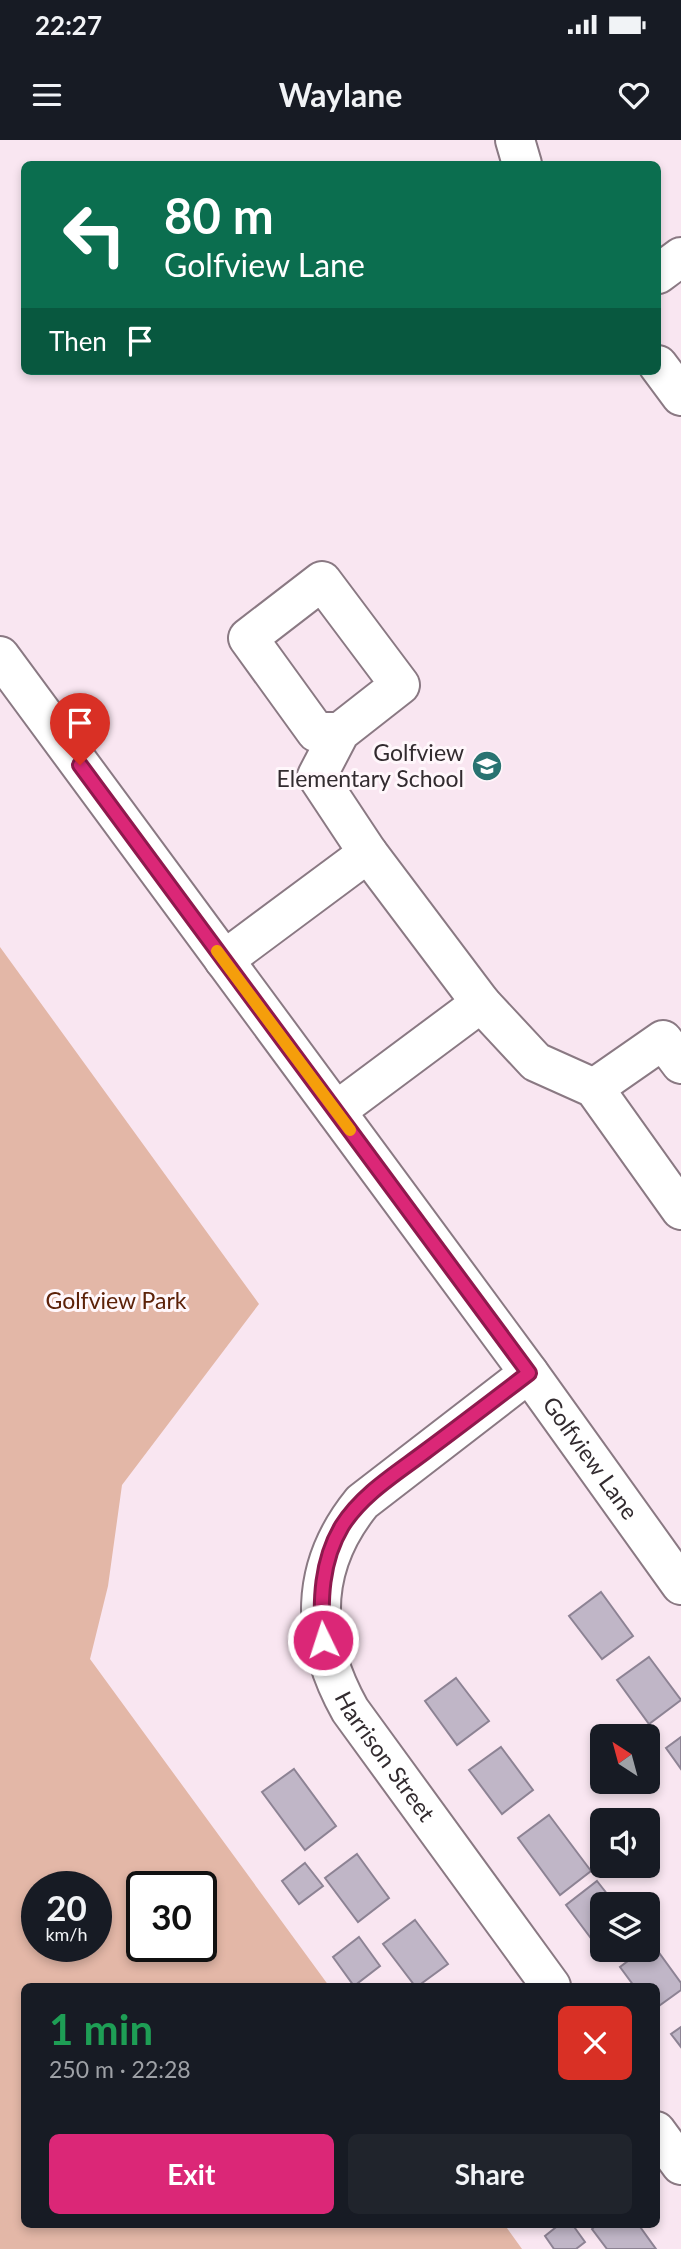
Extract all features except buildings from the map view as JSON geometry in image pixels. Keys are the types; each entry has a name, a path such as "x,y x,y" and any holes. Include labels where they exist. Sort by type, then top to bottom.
{"street":[{"path":"515,140 521,161"},
{"path":"661,272 681,257"},
{"path":"661,369 681,396"},
{"name":"Golfview Lane","path":"0,656 529,1373 681,1585"},
{"path":"340,732 317,776 368,853 481,1003 536,1062 594,1088 681,1210"},
{"path":"224,960 368,853"},
{"path":"336,1111 481,1003"},
{"path":"594,1088 663,1040 681,1064"},
{"name":"Harrison Street","path":"529,1373 362,1502 342,1526 328,1562 320,1600 323,1640 332,1678 351,1710 549,1983"},
{"path":"660,2136 681,2165"}],"green space":[{"name":"Golfview Park","path":"0,947 259,1304 122,1485 108,1586 90,1659 327,1983 21,1983 21,2228 507,2228 522,2249 0,2249"}],"slow traffic":[{"path":"217,951 350,1130"}],"place":[{"name":"Golfview Elementary School","path":"487,766"}],"route":[{"path":"80,765 529,1373 385,1482 362,1502 342,1526 328,1562 320,1600 323,1640"}]}
